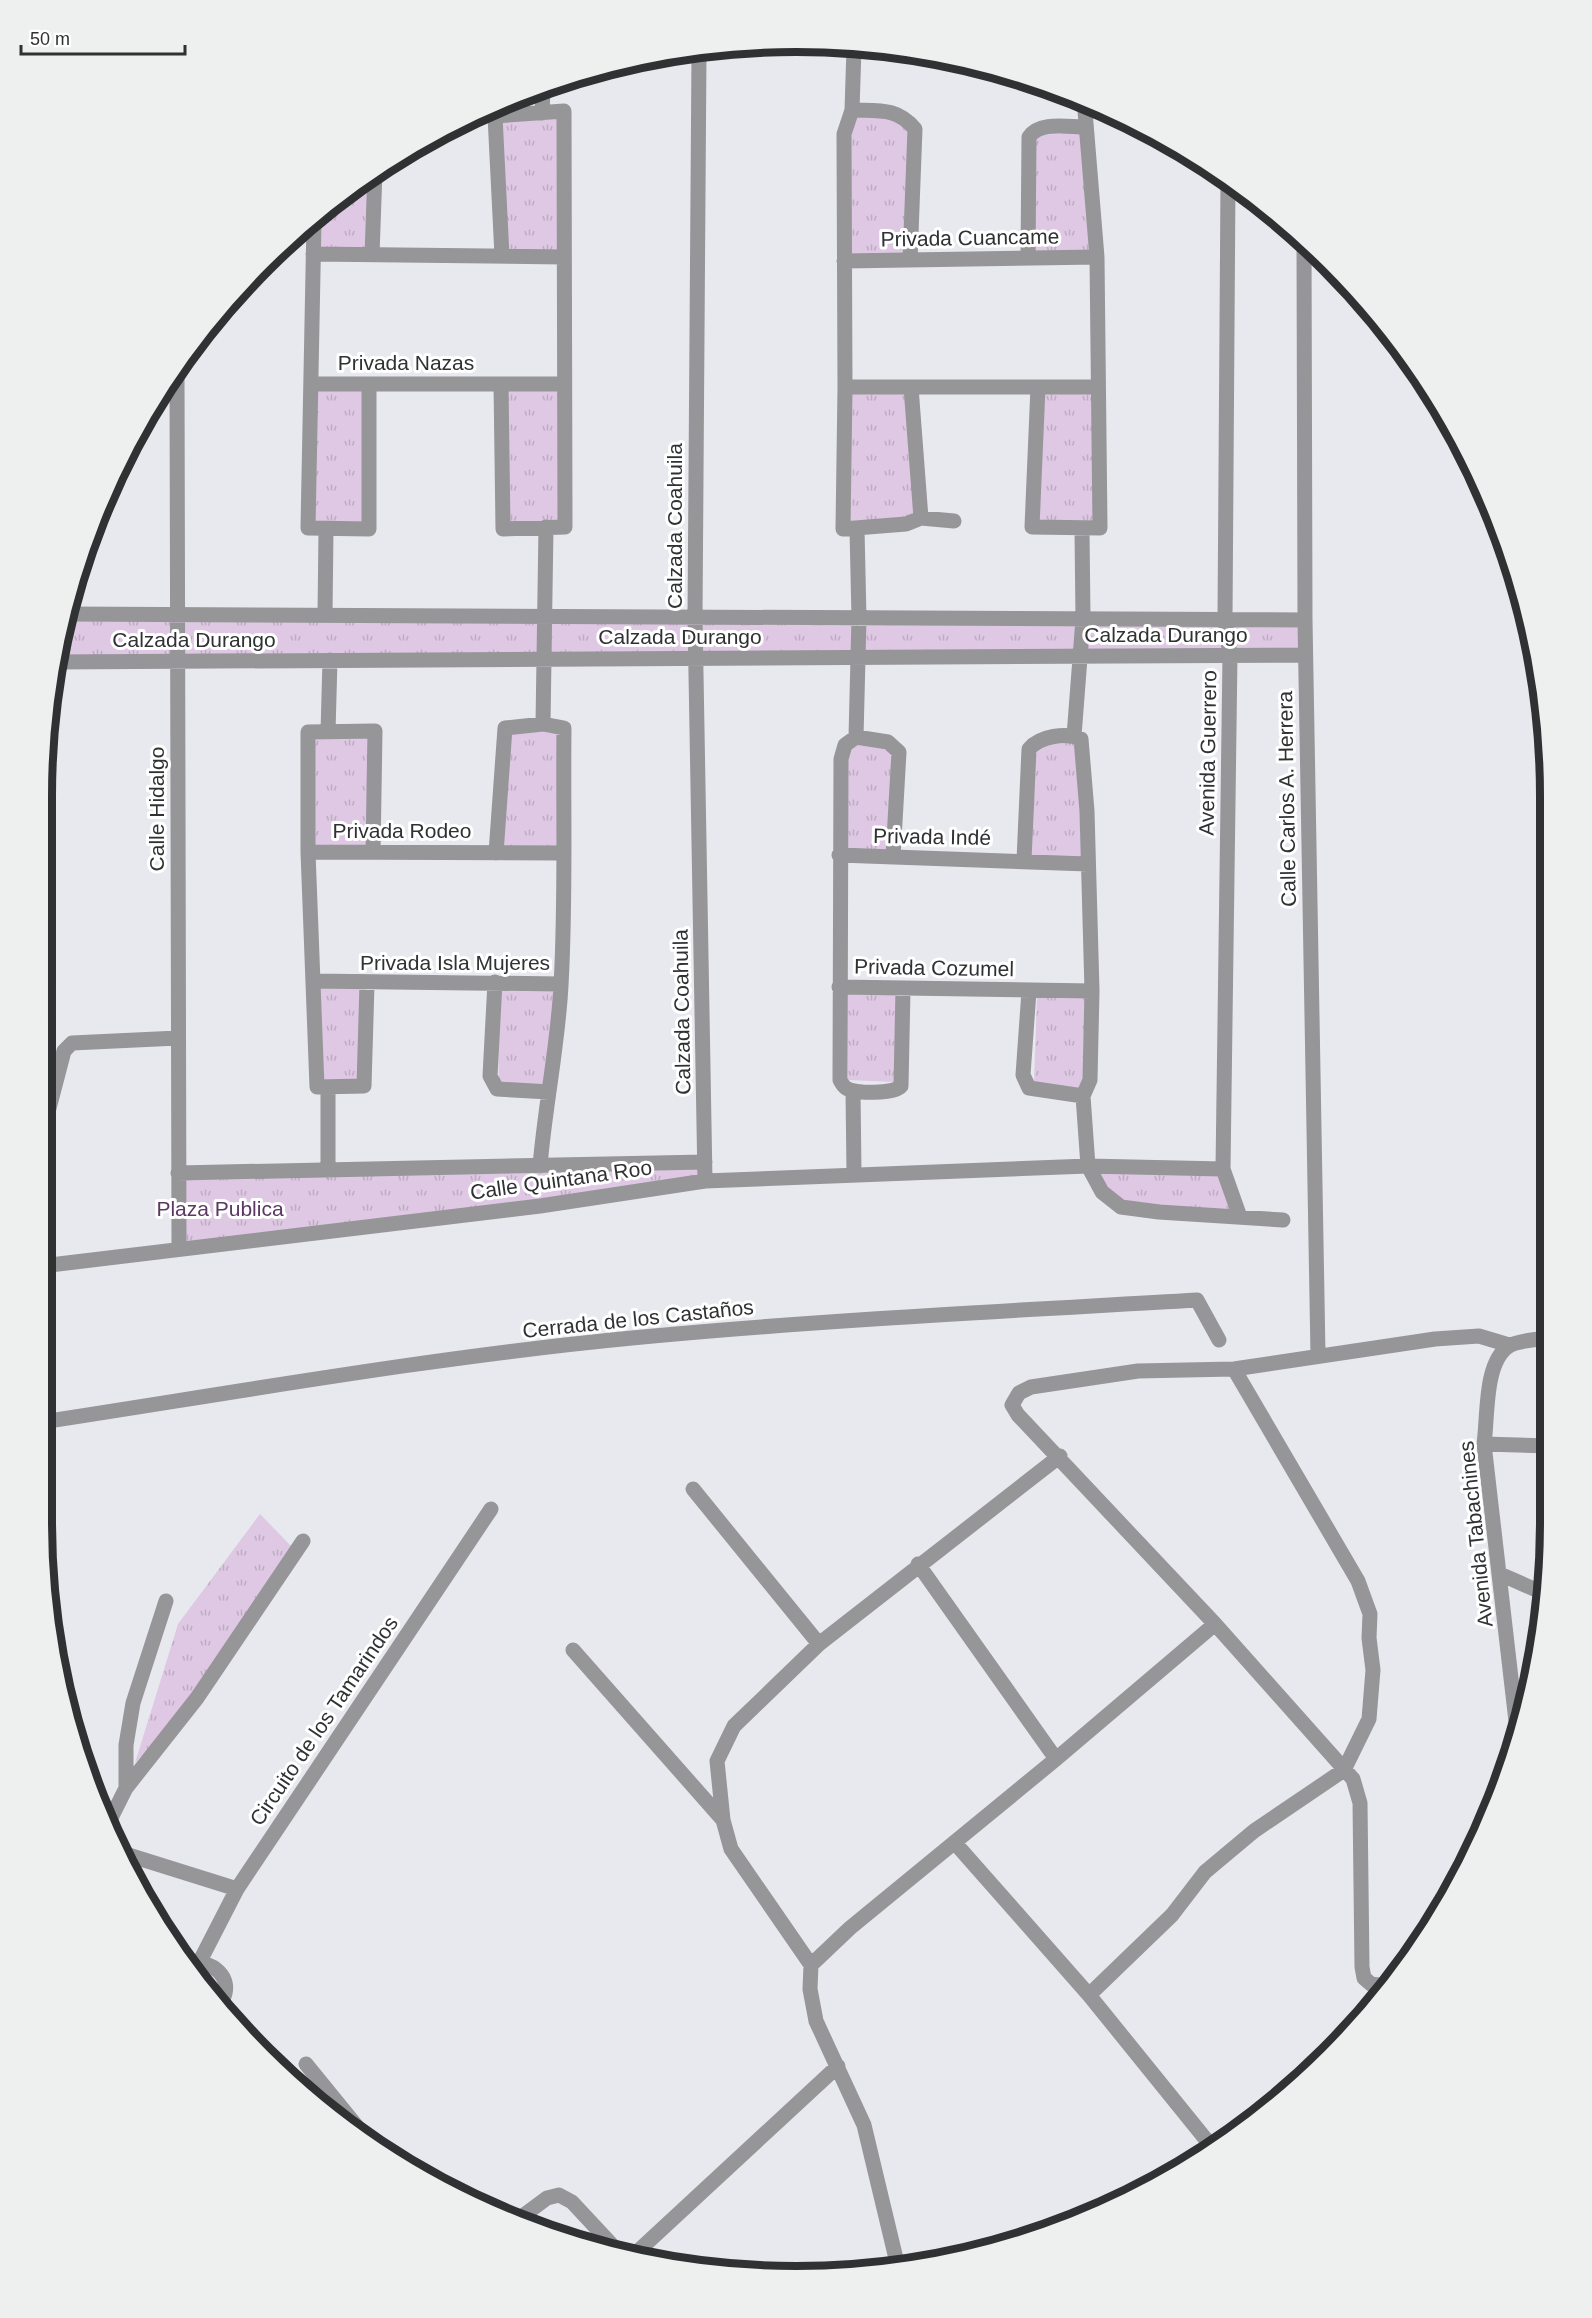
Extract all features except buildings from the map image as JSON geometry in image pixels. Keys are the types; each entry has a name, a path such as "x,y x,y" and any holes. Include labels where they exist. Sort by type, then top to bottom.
{"street":[{"path":"854,55 852,110 844,134 843,529 906,524 921,518 954,521"},
{"name":"Calzada Coahuila","path":"699,59 695,617 705,1181"},
{"path":"542,113 543,97"},
{"path":"852,110 888,112 906,117 915,129 910,260"},
{"path":"496,116 564,111 563,384"},
{"path":"1038,387 1032,527 1082,530 1100,528 1098,257 1084,111"},
{"path":"495,116 502,256"},
{"path":"1028,258 1029,137 1040,128 1085,127"},
{"path":"372,255 375,184"},
{"name":"Avenida Guerrero","path":"1228,191 1225,619 1230,655 1223,1169 1240,1217"},
{"path":"314,231 308,528 369,529 369,384"},
{"path":"313,254 564,257"},
{"name":"Calle Carlos A. Herrera","path":"1304,254 1305,655 1318,1355"},
{"name":"Privada Cuancame","path":"844,261 1098,257"},
{"name":"Privada Nazas","path":"311,384 369,384 501,384 563,384 565,527 503,529 501,384"},
{"name":"Calle Hidalgo","path":"176,386 180,1249"},
{"path":"845,387 1098,387"},
{"path":"911,387 921,518"},
{"path":"546,527 543,724 564,728 561,984"},
{"path":"325,615 326,529"},
{"path":"856,529 859,618 856,737"},
{"path":"1074,735 1083,619 1082,530"},
{"name":"Calzada Durango","path":"76,614 1305,620"},
{"name":"Calzada Durango","path":"65,662 1305,655"},
{"path":"328,732 330,660"},
{"name":"Privada Rodeo","path":"496,853 505,728 543,724"},
{"path":"367,984 364,1086 317,1087 308,852 308,732 375,731 373,852"},
{"path":"1023,860 1029,749 1041,739 1074,735 1083,742 1088,864 1092,991 1090,1080 1083,1096 1088,1166 1102,1192 1121,1207 1159,1212 1283,1220"},
{"path":"893,857 899,752 888,742 856,737 845,745 841,759 839,987 840,1080 844,1087 853,1091 893,1091 901,1086 903,988"},
{"name":"Privada Rodeo","path":"308,852 562,853"},
{"name":"Privada Indé","path":"839,855 1088,864"},
{"name":"Privada Isla Mujeres","path":"313,981 367,984 495,982 561,984 540,1166"},
{"path":"495,982 490,1076 493,1086 497,1089 549,1092"},
{"name":"Privada Cozumel","path":"839,987 1092,991"},
{"name":"Privada Cozumel","path":"1029,991 1023,1075 1026,1086 1083,1096"},
{"path":"52,1097 64,1051 72,1042 178,1038"},
{"path":"328,1087 328,1171"},
{"path":"853,1091 854,1174"},
{"name":"Calle Quintana Roo","path":"178,1173 705,1162"},
{"name":"Calle Quintana Roo","path":"52,1265 540,1206 705,1181 1088,1166 1223,1169"},
{"name":"Cerrada de los Castaños","path":"52,1420 398,1368 628,1338 751,1328 1197,1299 1219,1340"},
{"path":"1378,1985 1371,1984 1364,1978 1358,1789 1344,1770 1215,1624 1060,1456 1018,1415 1012,1405 1019,1393 1031,1387 1138,1371 1234,1369 1435,1339 1479,1336 1509,1345 1540,1339"},
{"name":"Avenida Tabachines","path":"1509,1345 1497,1358 1492,1370 1484,1443 1515,1710"},
{"path":"1089,1995 1172,1915 1205,1872 1254,1831 1344,1770 1369,1719 1373,1670 1369,1638 1370,1614 1358,1581 1234,1369"},
{"path":"1484,1443 1540,1446"},
{"path":"896,2259 864,2125 816,2021 810,1989 811,1965 730,1849 723,1820 717,1761 726,1738 734,1726 819,1644 918,1564 1060,1456"},
{"path":"693,1489 819,1644"},
{"name":"Circuito de los Tamarindos","path":"195,1960 237,1889 491,1509"},
{"path":"113,1815 126,1788 197,1698 303,1541"},
{"path":"918,1564 1056,1759"},
{"path":"1500,1574 1536,1590"},
{"path":"126,1788 126,1745 133,1703 166,1601"},
{"path":"811,1965 850,1929 1215,1624"},
{"path":"573,1650 723,1820"},
{"path":"955,1843 1089,1995 1207,2141"},
{"path":"132,1856 237,1889"},
{"path":"198,1963 217,1969 223,1976 226,1988 224,1996"},
{"path":"306,2064 348,2115"},
{"path":"641,2249 838,2066"},
{"path":"525,2214 547,2198 559,2195 572,2202 608,2241"}],"green space":[{"path":"854,114 903,121 910,130 907,256 849,257 849,134"},
{"path":"560,116 561,252 506,252 502,123"},
{"path":"1081,133 1093,252 1033,254 1034,135"},
{"path":"370,187 367,251 318,251 319,226"},
{"path":"368,385 368,526 311,525 313,386"},
{"path":"560,389 563,525 505,527 504,390"},
{"path":"910,389 920,516 846,525 849,390"},
{"path":"1093,390 1097,525 1037,525 1041,392"},
{"path":"74,619 1299,624 1301,650 66,657"},
{"path":"562,729 560,851 499,850 508,731"},
{"path":"372,733 371,849 312,849 310,735"},
{"path":"854,741 894,747 890,854 843,852 848,748"},
{"path":"1042,742 1080,743 1085,861 1028,856 1032,752"},
{"path":"314,983 366,984 363,1085 318,1086"},
{"path":"497,985 558,987 548,1089 499,1085"},
{"path":"847,994 898,995 894,1082 848,1080"},
{"path":"1086,995 1088,1079 1082,1093 1034,1083 1037,997"},
{"name":"Plaza Publica","path":"700,1166 700,1177 540,1200 184,1243 184,1180"},
{"path":"1093,1169 1222,1172 1237,1215 1123,1204 1105,1191"},
{"path":"260,1514 291,1546 176,1718 135,1763 178,1624"}]}
